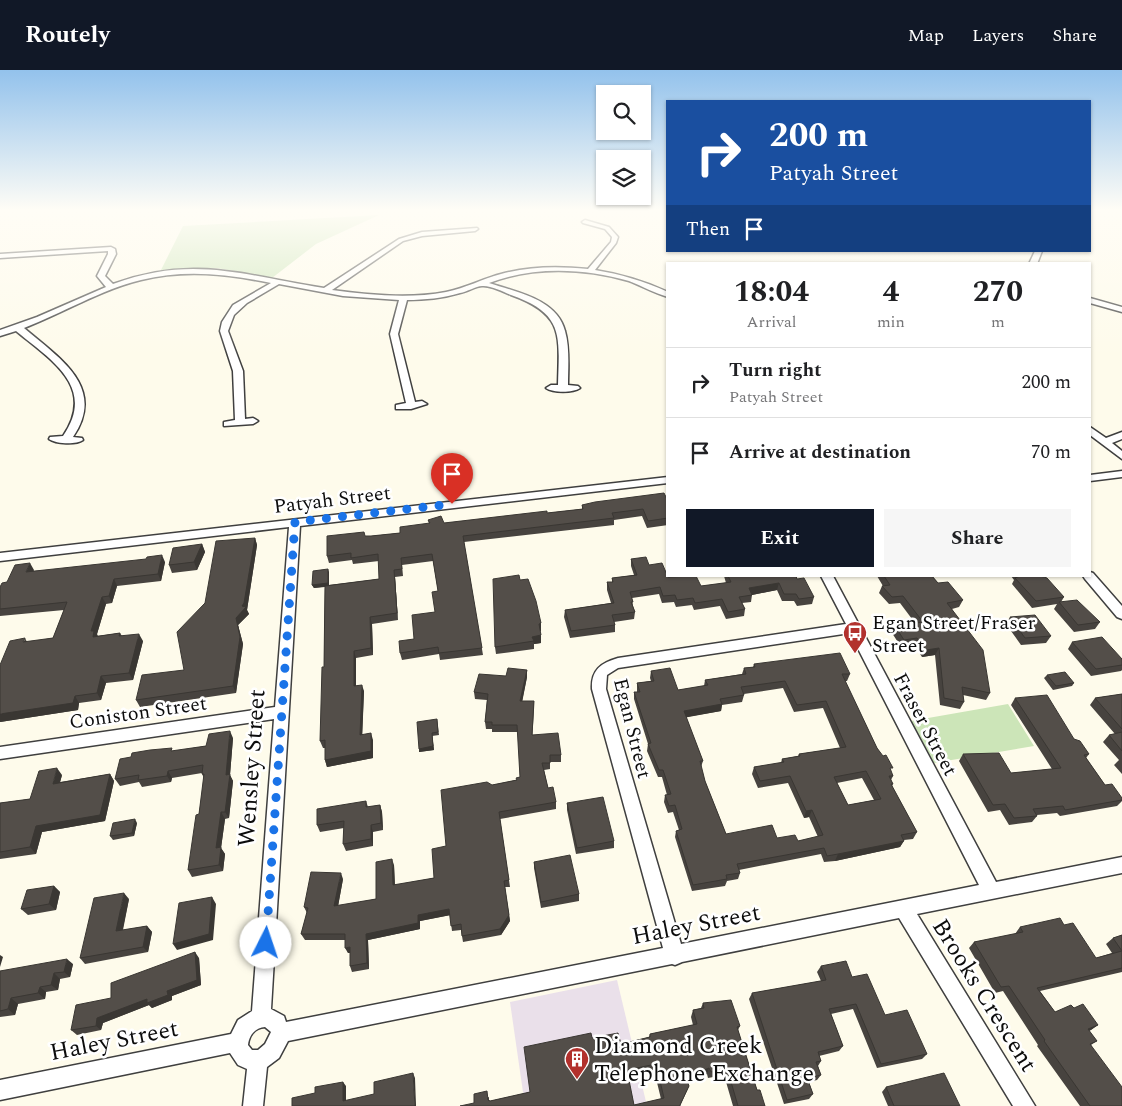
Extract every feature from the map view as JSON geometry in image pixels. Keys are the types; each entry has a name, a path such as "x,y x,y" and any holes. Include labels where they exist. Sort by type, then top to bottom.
{"street":[{"path":"109,259 101,276 102,280 111,287"},
{"path":"324,291 372,259"},
{"path":"590,271 600,259"},
{"path":"0,333 18,328 111,287 158,274 193,270 226,271 324,291 404,298 449,293 508,274 529,270 560,268 590,271 666,293"},
{"path":"240,422 238,371 224,331 224,324 238,306 278,282"},
{"path":"482,283 533,302 556,320 561,335 563,388"},
{"path":"404,298 394,334 411,406"},
{"path":"1091,300 1122,310"},
{"path":"18,328 65,370 81,396 82,415 66,440"},
{"path":"551,388 575,388"},
{"path":"399,407 422,404"},
{"path":"227,424 253,420"},
{"path":"1091,431 1122,456"},
{"path":"1105,442 1122,435"},
{"path":"54,439 78,440"},
{"path":"1091,478 1122,474"},
{"name":"Patyah Street","path":"0,557 666,480"},
{"name":"Wensley Street","path":"261,1017 295,522"},
{"name":"Fraser Street","path":"827,577 991,891"},
{"path":"1090,577 1122,614"},
{"name":"Egan Street","path":"675,956 599,689 599,674 603,668 618,663 853,628"},
{"name":"Coniston Street","path":"0,753 281,712"},
{"name":"Haley Street","path":"280,1034 1122,865"},
{"name":"Brooks Crescent","path":"902,909 1025,1106"},
{"path":"261,1017 272,1018 279,1027 280,1034 276,1047 265,1058 258,1060 245,1059 240,1054 238,1042 244,1028 254,1019 261,1017"},
{"name":"Haley Street","path":"0,1090 238,1042"},
{"path":"253,1106 258,1060"}],"shaded area":[{"path":"617,980 647,1106 525,1106 510,1002"}],"green space":[{"path":"166,259 296,259 272,278 217,268 160,272"},
{"path":"1008,704 1034,746 934,763 911,721"}],"building":[{"path":"664,493 666,497 666,518 648,521 643,509 612,513 614,518 463,536 482,648 439,653 438,647 400,653 399,641 414,639 412,615 435,612 432,592 438,591 432,554 401,558 402,569 394,570 397,613 370,617 371,648 354,651 354,686 362,685 360,735 371,733 371,751 325,760 325,740 320,741 322,667 324,667 325,586 379,579 378,554 351,558 351,553 327,556 327,536 364,532 365,536 400,533 400,527 430,523 428,520 441,516 444,523 547,511 547,513 583,509 582,505"},
{"path":"255,538 242,606 246,607 236,618 240,637 233,686 136,700 142,675 184,670 177,632 205,603 216,541"},
{"path":"202,544 194,562 169,565 173,548"},
{"path":"162,555 158,574 114,579 109,596 102,597 91,631 94,631 93,637 120,633 119,636 139,634 129,673 101,676 97,693 75,696 73,703 0,714 0,665 10,641 25,638 23,642 53,638 67,602 0,609 0,587 2,583 7,582 15,565 30,563 26,572 146,559 147,557"},
{"path":"646,557 649,565 662,563 666,577 696,577 701,586 731,582 728,577 804,578 814,597 799,599 796,594 784,594 779,583 749,588 752,595 739,597 745,609 728,612 722,599 695,603 693,598 677,600 675,595 663,596 660,587 630,592 635,612 612,615 615,625 571,631 565,610 614,603 607,582 613,582 612,578 637,575 631,559"},
{"path":"328,569 328,583 312,585 313,571"},
{"path":"519,575 520,580 528,579 536,601 541,623 539,624 541,635 532,637 534,641 495,647 493,579"},
{"path":"885,577 933,577 938,583 948,582 963,600 947,603 983,650 990,693 962,687 964,702 944,698 939,648 926,650 917,638 904,640 895,626 923,622 903,596 892,597 882,586 890,585"},
{"path":"1015,578 1047,578 1064,597 1036,601"},
{"path":"1077,600 1100,622 1078,625 1059,602"},
{"path":"1035,615 1051,636 1025,638 1010,617"},
{"path":"1102,637 1122,659 1122,665 1096,669 1072,642"},
{"path":"840,653 850,674 842,674 877,748 883,756 886,755 893,768 890,768 893,776 889,776 893,784 891,784 917,832 901,835 904,841 827,856 824,848 737,864 740,873 726,875 727,879 693,885 676,831 682,829 675,805 669,806 665,795 671,794 663,770 659,770 648,744 651,743 634,692 640,692 637,683 654,681 651,671 670,668 678,690 708,685 705,680 746,674 744,668 755,667 754,664","holes":["785,681 797,705 826,701 846,747 799,754 800,756 782,759 784,762 754,767 760,781 790,776 806,811 812,810 823,835 798,841 795,835 777,838 772,825 726,834 705,781 700,761 703,761 684,711 722,704 720,699 744,695 741,687","866,771 881,799 848,805 834,777"]},
{"path":"508,668 527,670 520,701 534,701 532,735 558,733 561,755 550,755 550,763 542,763 548,788 553,787 556,802 499,812 509,880 504,881 509,915 500,929 462,936 461,924 451,926 449,909 418,915 418,923 366,934 367,963 350,966 350,947 345,948 345,934 301,934 308,908 304,907 311,872 341,873 334,906 376,899 376,862 392,859 393,885 434,878 432,849 446,846 441,790 487,782 492,785 517,780 516,778 520,777 517,725 492,725 492,722 485,722 488,694 474,692 479,674 506,676"},
{"path":"1065,672 1074,683 1056,686 1047,675"},
{"path":"1122,694 1122,729 1095,698"},
{"path":"1047,695 1074,739 1080,741 1089,754 1084,755 1105,785 1112,784 1122,800 1065,810 1063,806 1033,809 1037,816 1014,818 1005,804 993,805 963,754 999,753 1011,773 1061,768 1015,698"},
{"path":"437,719 438,732 432,733 433,746 419,749 417,722"},
{"path":"230,731 226,775 230,774 225,812 221,812 216,848 221,847 219,865 188,870 196,815 199,814 204,774 202,774 203,765 168,771 167,776 138,780 139,775 115,779 120,759 131,757 132,753 150,750 172,748 171,751 206,746 209,734"},
{"path":"1122,732 1122,751 1109,735"},
{"path":"57,768 53,784 110,774 100,815 36,826 30,847 0,852 0,803 30,799 39,771"},
{"path":"603,797 614,841 577,848 567,803"},
{"path":"366,801 366,807 380,805 381,823 371,825 371,839 343,844 344,821 317,825 317,809"},
{"path":"135,819 132,833 110,836 113,823"},
{"path":"570,855 579,894 541,902 534,862"},
{"path":"54,886 49,904 21,909 27,890"},
{"path":"124,893 116,931 147,926 143,947 80,958 94,898"},
{"path":"212,897 209,934 173,944 179,903"},
{"path":"1060,918 1064,925 1073,923 1096,958 1122,951 1122,968 1037,988 1055,1012 1071,1005 1074,1008 1083,1004 1098,1025 1088,1029 1097,1041 1090,1044 1122,1087 1122,1106 1090,1106 1044,1041 1009,986 1001,987 974,942 1023,932 1020,927"},
{"path":"1122,935 1122,951 1113,938"},
{"path":"195,952 197,980 167,991 168,995 147,1003 147,999 97,1018 96,1026 71,1030 76,1005 111,998 111,983"},
{"path":"67,959 64,972 54,973 51,985 40,987 38,993 11,998 8,1009 0,1011 0,971"},
{"path":"846,961 852,977 867,974 885,1015 907,1010 927,1054 881,1064 856,1004 829,1009 843,1046 818,1052 821,1061 816,1062 821,1075 807,1078 813,1094 787,1100 752,993 826,980 821,966"},
{"path":"731,1000 740,1026 737,1027 757,1090 760,1090 765,1106 738,1106 727,1068 711,1072 709,1068 686,1077 689,1086 680,1106 460,1106 474,1103 474,1094 487,1091 488,1100 490,1101 530,1092 524,1047 591,1033 592,1038 618,1033 621,1044 650,1037 650,1034 697,1024 693,1010 704,1008 703,1003","holes":["656,1064 664,1098 634,1105 627,1070"]},
{"path":"413,1073 415,1106 292,1106 292,1098 315,1093 315,1087 343,1082 343,1101 374,1094 374,1082"},
{"path":"944,1073 960,1106 894,1106 886,1087"}],"place":[{"name":"Egan Street/Fraser Street","path":"855,654"},
{"name":"Diamond Creek Telephone Exchange","path":"577,1080"}],"route":[{"path":"266,943 295,522 452,504"}]}
